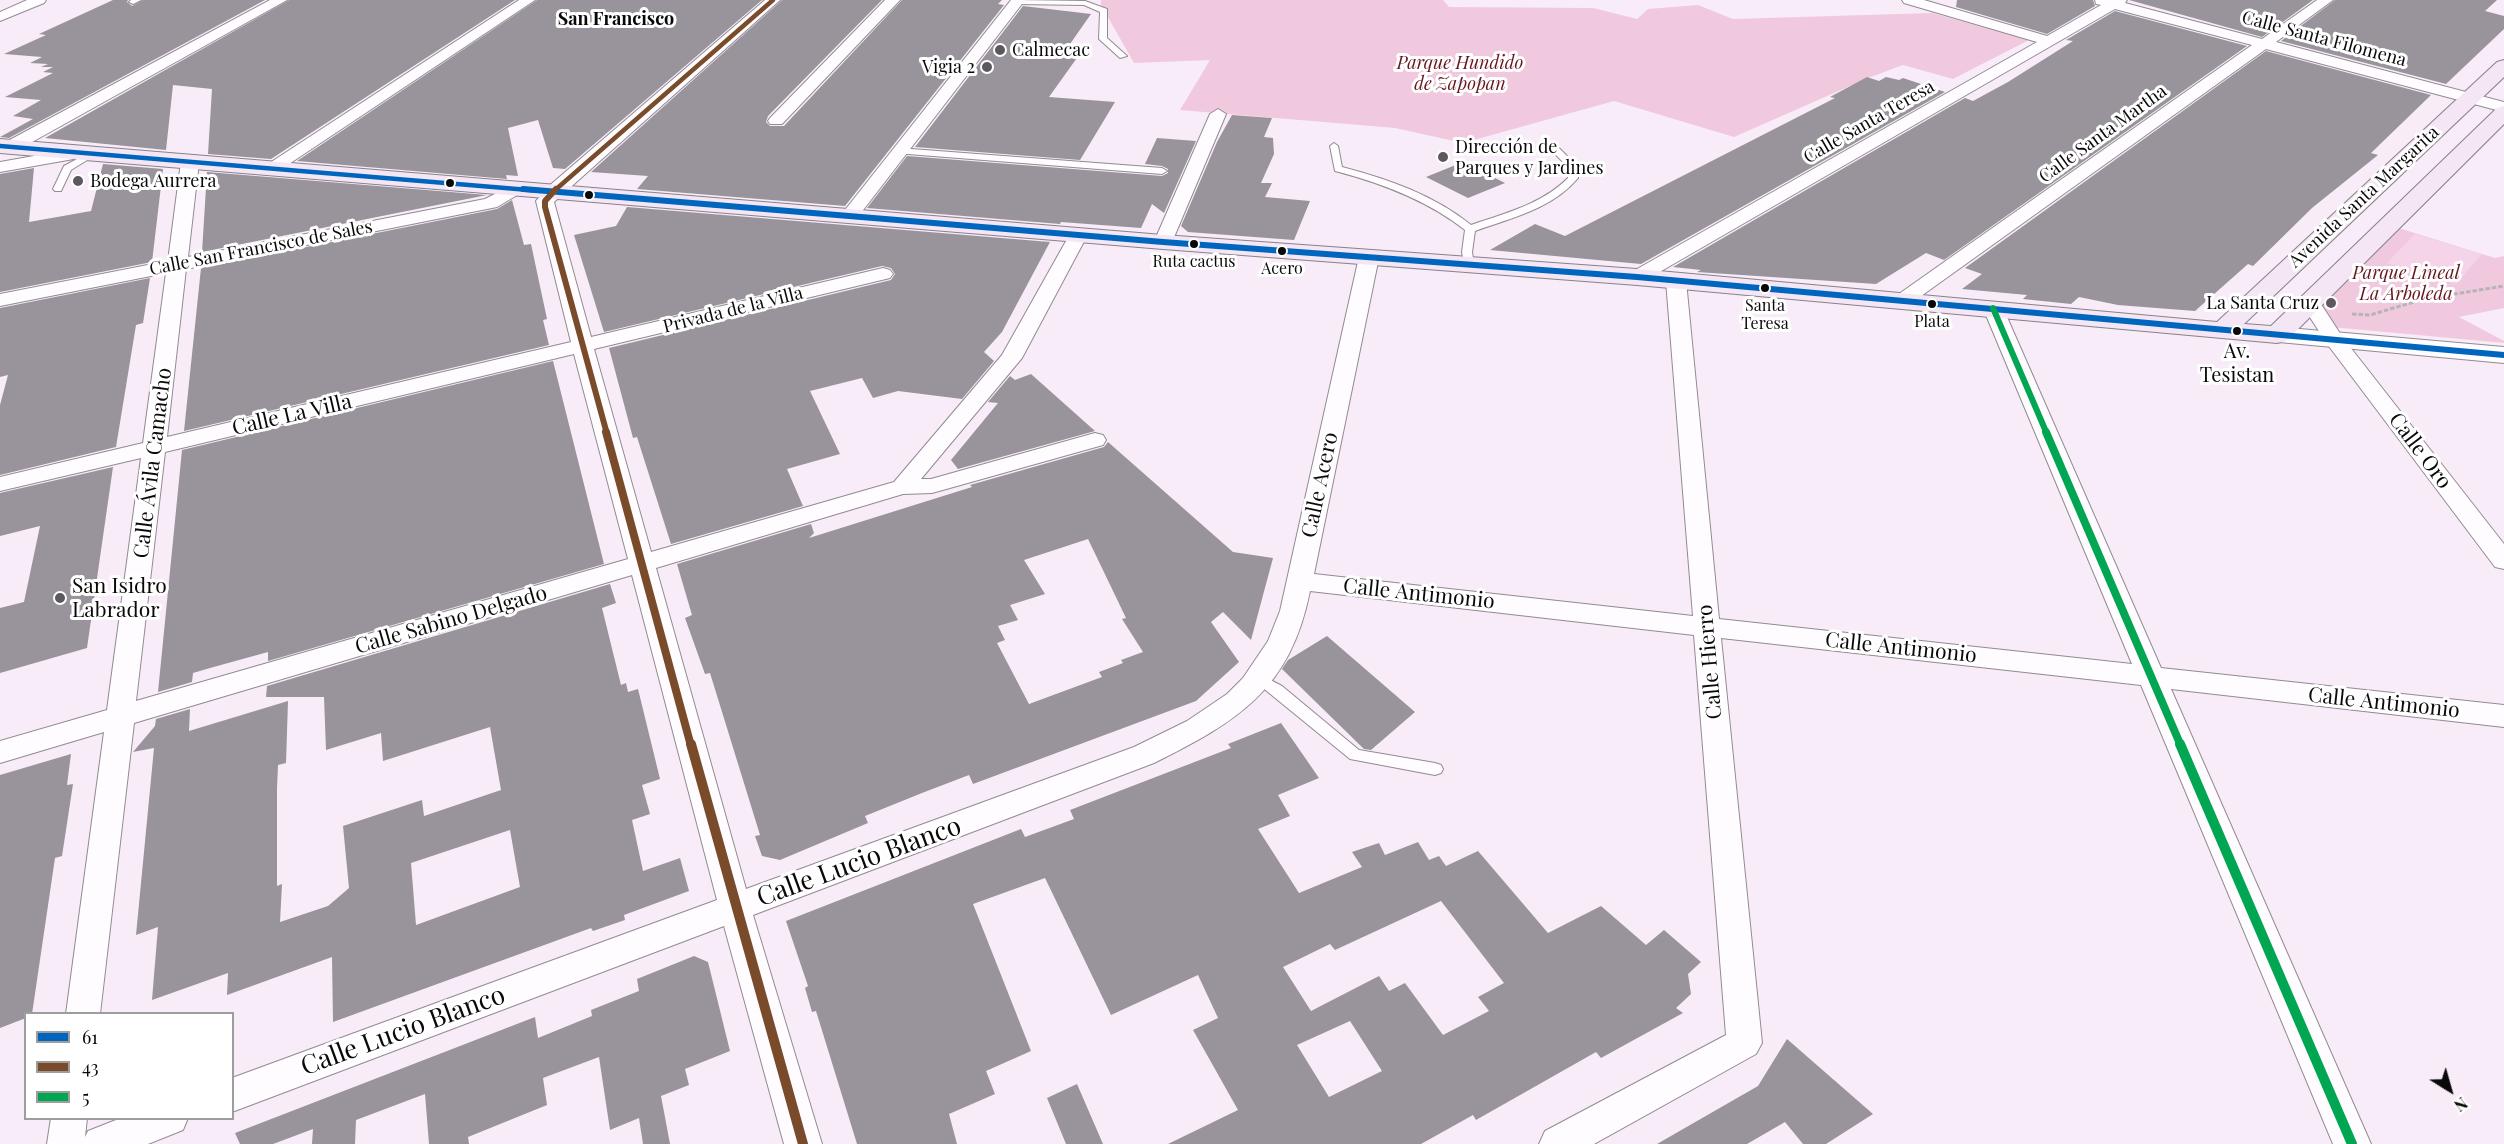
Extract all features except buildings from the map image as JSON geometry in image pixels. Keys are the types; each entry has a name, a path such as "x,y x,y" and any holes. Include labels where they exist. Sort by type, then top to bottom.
{"main road":[{"name":"Avenida Santa Margarita","path":"2224,329 2504,66"},
{"name":"Avenida Santa Margarita","path":"2277,335 2504,112"},
{"path":"5,146 851,214 1163,242 1637,277 2277,335"}],"street":[{"path":"0,17 39,0"},
{"path":"5,146 280,0"},
{"path":"271,168 528,0"},
{"path":"773,0 555,190 545,201 545,207 735,908 803,1144"},
{"path":"776,121 893,0"},
{"path":"1909,0 2050,41"},
{"name":"Calle Santa Martha","path":"1903,300 2326,0"},
{"path":"851,214 1017,1"},
{"name":"Calle Santa Teresa","path":"1637,277 2050,41 2111,1"},
{"name":"Calle Santa Filomena","path":"2111,1 2263,44 2475,93"},
{"path":"2475,93 2504,95"},
{"path":"2475,93 2504,107"},
{"path":"1163,242 1218,114"},
{"path":"0,167 86,154"},
{"name":"Calle Ávila Camacho","path":"83,1012 190,162"},
{"name":"Calle San Francisco de Sales","path":"0,300 491,203 518,187"},
{"path":"902,487 1011,358 1079,234"},
{"name":"Calle Acero","path":"1250,690 1270,665 1282,644 1293,611 1369,257"},
{"name":"Privada de la Villa","path":"583,346 883,274"},
{"name":"Calle Hierro","path":"1558,1144 1744,1043 1676,281"},
{"name":"Calle Oro","path":"2310,302 2335,341 2504,561"},
{"path":"1993,308 2149,676 2352,1144"},
{"path":"2277,335 2504,355"},
{"name":"Calle La Villa","path":"0,484 583,346"},
{"name":"Calle Sabino Delgado","path":"0,752 902,487 932,486 1095,440"},
{"name":"Calle Antimonio","path":"1299,581 2504,716"},
{"name":"Calle Lucio Blanco","path":"234,1094 1144,755 1210,723 1250,690"},
{"path":"66,1144 69,1120"},
{"path":"101,1144 167,1120"}],"lane":[{"path":"1017,1 1085,3 1104,11 1103,39 1123,56"},
{"path":"1334,146 1338,169 1376,178 1457,217 1470,229"},
{"path":"1470,229 1527,209 1563,190 1573,178 1570,164 1555,149"},
{"path":"898,151 1162,171"},
{"path":"58,189 67,168 86,154"},
{"path":"1469,264 1467,252 1470,229"},
{"path":"1250,690 1277,690 1354,755 1435,769"}],"path":[{"path":"2370,315 2408,303 2504,286"}],"green space":[{"name":"Parque Hundido de Zapopan","path":"1101,0 1443,0 1449,7 1593,8 1637,19 1648,9 1698,5 1733,19 1932,13 2029,40 1953,79 1903,65 1734,137 1614,101 1463,143 1395,128 1180,110 1210,60 1134,63 1101,5"},
{"name":"Parque Lineal La Arboleda","path":"2392,226 2495,258 2504,256 2504,308 2459,317 2504,343 2331,327 2317,298"}],"shaded area":[{"path":"2415,234 2482,254 2456,284 2387,263"}],"transit line":[{"name":"43","path":"773,0 555,190 545,201 545,207 735,908 803,1144"},
{"name":"61","path":"0,146 1163,242 1637,277 2504,355"},
{"name":"5","path":"1993,308 2352,1144"}],"place":[{"name":"Calmecac","path":"1000,50"},
{"name":"Vigia 2","path":"987,67"},
{"name":"Dirección de Parques y Jardines","path":"1443,157"},
{"name":"Bodega Aurrera","path":"78,181"},
{"name":"Ruta cactus","path":"1194,244"},
{"name":"Acero","path":"1282,251"},
{"name":"Santa Teresa","path":"1765,288"},
{"name":"La Santa Cruz","path":"2331,303"},
{"name":"Plata","path":"1932,304"},
{"name":"Av. Tesistan","path":"2237,331"},
{"name":"San Isidro Labrador","path":"60,598"}],"district":[{"name":"San Francisco","path":"616,19"}]}
